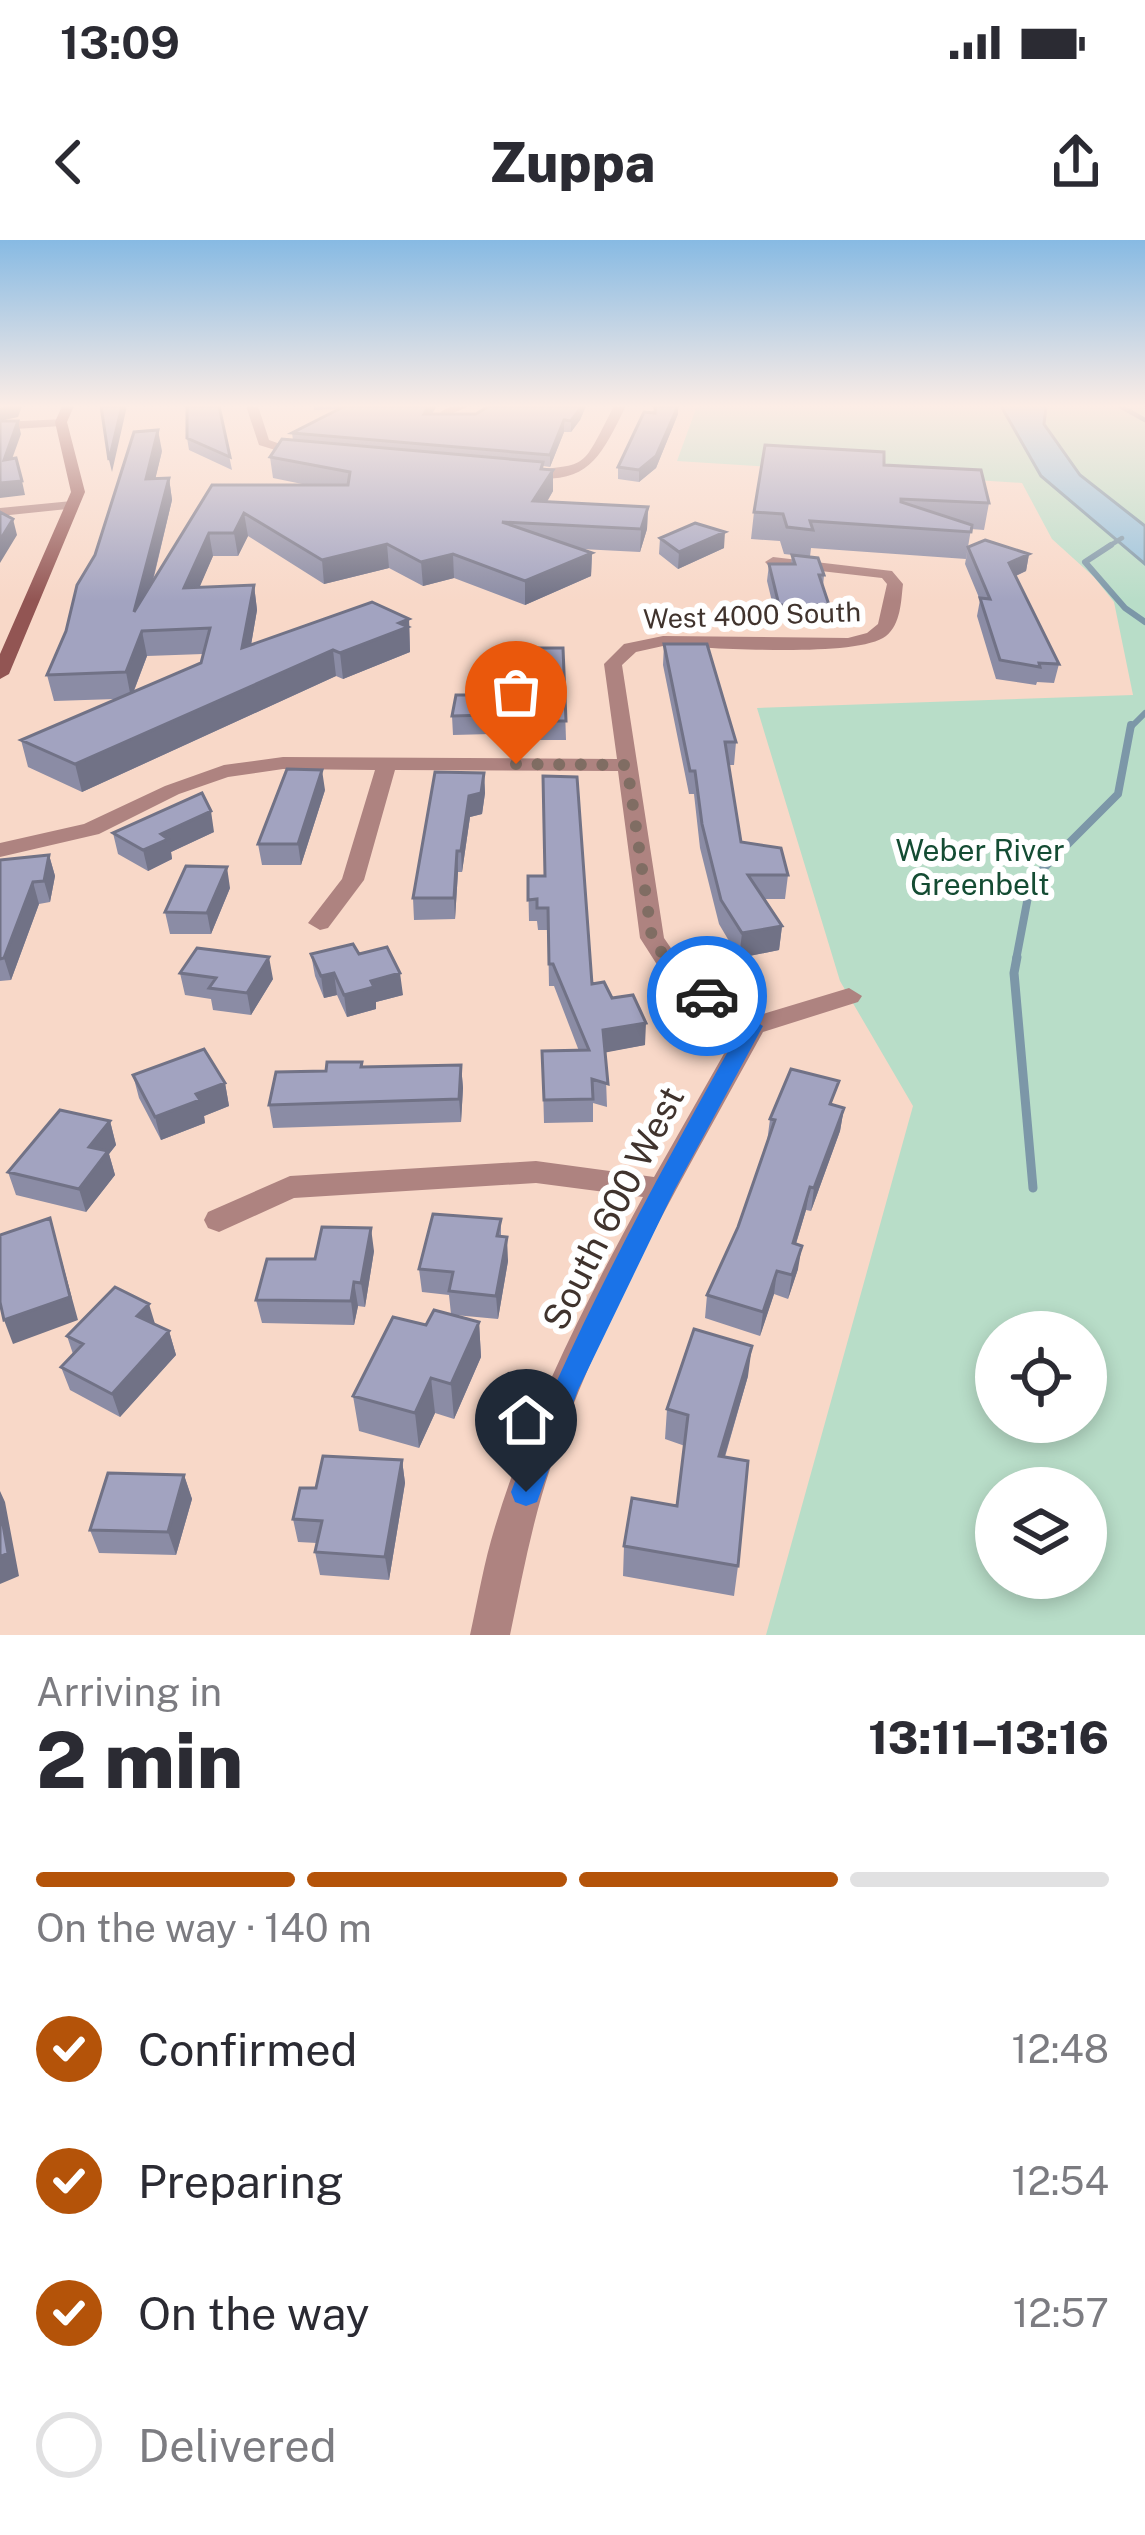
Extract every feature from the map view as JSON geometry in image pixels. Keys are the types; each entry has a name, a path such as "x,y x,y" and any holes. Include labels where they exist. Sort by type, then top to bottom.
{"street":[{"path":"2,667 78,492 75,471"},
{"path":"514,473 558,476 581,471"},
{"path":"0,512 72,505"},
{"name":"West 4000 South","path":"627,765 613,664 630,648 663,641 848,643 877,638 890,624 896,584 887,574 773,562"},
{"path":"0,850 91,829 224,770 283,763 627,765 652,938 679,979 753,1026 849,996"},
{"path":"320,923 353,880 387,764"},
{"name":"South 600 West","path":"490,1635 513,1526 564,1390 663,1189 753,1026"},
{"path":"219,1220 290,1187 536,1172 663,1189"}],"green space":[{"name":"Weber River Greenbelt","path":"835,471 1038,471 1145,564 1145,1635 766,1635 913,1106 840,981 757,708 1133,695 1114,602 1052,539 1022,483"},
{"path":"1077,471 1145,471 1145,526"}],"water":[{"path":"1038,471 1077,471 1145,526 1145,564"}],"building":[{"path":"0,471 19,471 22,481 0,483"},
{"path":"122,471 148,471 146,479 169,478 134,612 212,485 348,485 350,472 345,471 552,471 533,501 648,507 641,529 502,522 592,553 525,581 453,554 421,562 387,544 322,560 244,513 234,533 209,533 184,588 254,585 242,648 372,602 409,619 399,623 408,627 340,653 333,650 75,764 21,740 201,663 210,628 142,631 126,672 47,675 66,631 77,585 95,555"},
{"path":"761,471 981,471 989,503 901,499 972,525 971,532 810,521 813,530 787,527 783,514 754,512"},
{"path":"0,512 13,519 0,540"},
{"path":"695,523 725,532 679,552 660,538"},
{"path":"985,540 1029,554 1009,563 1059,664 1039,663 1040,667 1000,660 980,598 990,599 968,547"},
{"path":"792,555 818,558 829,605 779,605 769,564 795,564"},
{"path":"664,644 707,644 736,742 725,742 741,842 781,848 788,875 748,875 782,926 742,933 721,900"},
{"path":"519,648 563,648 566,721 530,721 530,714 452,716 456,695 486,695 488,658 507,658 507,653"},
{"path":"287,769 322,770 298,844 258,844"},
{"path":"435,772 484,773 481,793 469,796 461,851 457,851 454,898 413,898"},
{"path":"543,776 577,777 592,984 604,982 612,998 633,995 646,1023 603,1030 608,1084 592,1079 593,1099 544,1100 542,1051 589,1050 553,964 549,964 548,908 537,908 537,899 528,900 528,876 545,876"},
{"path":"202,793 211,811 161,834 168,839 143,850 113,833"},
{"path":"49,855 44,881 33,882 0,959 0,860"},
{"path":"186,866 227,867 207,913 165,912"},
{"path":"353,944 359,954 387,947 400,973 344,995 334,973 321,976 311,954"},
{"path":"197,948 269,957 247,993 209,988 216,978 180,973"},
{"path":"204,1049 225,1083 196,1094 200,1100 155,1117 133,1075"},
{"path":"327,1062 362,1062 361,1067 461,1065 459,1099 269,1105 276,1072 326,1071"},
{"path":"791,1069 839,1081 830,1104 844,1108 814,1188 810,1187 793,1243 802,1246 792,1275 777,1271 763,1312 707,1295 738,1227 775,1120 770,1119"},
{"path":"60,1110 110,1121 89,1147 108,1151 79,1189 8,1172"},
{"path":"433,1214 501,1219 497,1236 507,1237 496,1296 449,1291 453,1272 419,1269"},
{"path":"50,1218 70,1297 4,1320 0,1235"},
{"path":"322,1227 371,1228 361,1283 354,1282 351,1301 256,1300 267,1259 315,1259"},
{"path":"115,1287 149,1304 137,1316 169,1331 112,1394 61,1367 83,1344 67,1336"},
{"path":"434,1310 479,1322 451,1384 431,1378 415,1413 353,1396 393,1317 426,1325"},
{"path":"694,1329 752,1346 719,1456 748,1461 738,1566 624,1546 632,1498 677,1506 688,1415 667,1409"},
{"path":"323,1456 402,1460 385,1557 315,1552 322,1521 293,1519 300,1488 316,1488"},
{"path":"108,1473 184,1475 168,1532 90,1530"},
{"path":"0,1508 8,1553 0,1557"}],"waterway":[{"path":"1106,548 1122,538"},
{"path":"1111,545 1085,562 1125,608 1145,622"},
{"path":"1131,727 1145,713"},
{"path":"1016,960 1031,881 1118,794 1131,727"},
{"path":"1017,957 1014,973 1033,1188"}],"way so far":[{"path":"516,764 627,765 652,938 679,979 707,996"}],"route":[{"path":"526,1492 564,1390 663,1189 753,1026 707,996"}]}
